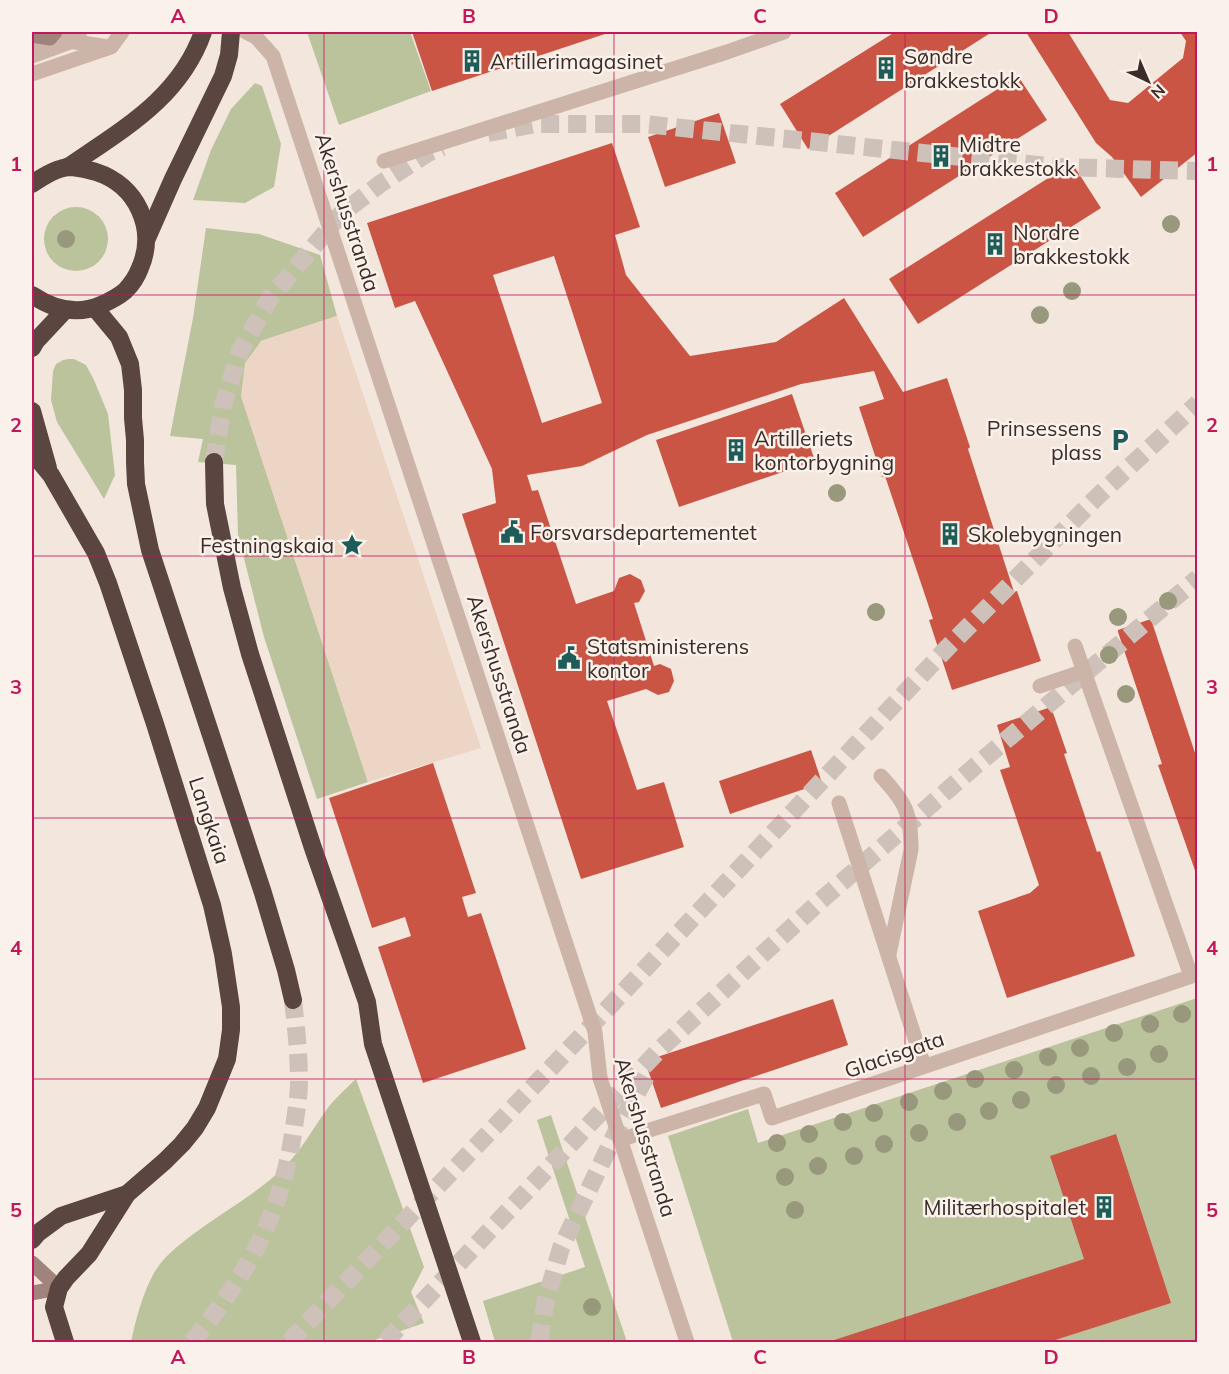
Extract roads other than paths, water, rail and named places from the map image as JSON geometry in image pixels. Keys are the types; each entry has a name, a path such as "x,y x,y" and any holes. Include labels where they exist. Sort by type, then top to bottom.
{"highway":[{"path":"32,184 46,175 68,167 148,110 170,89 200,41 203,32"},
{"path":"32,295 46,304 65,310 80,310 95,308 126,290 137,275 144,258 147,240 172,178 223,76 229,55 231,32"},
{"path":"68,167 86,169 105,175 122,186 140,210 147,240"},
{"path":"95,308 120,337 130,364 136,484 150,550 263,893 293,1000"},
{"path":"32,348 65,310"},
{"path":"32,411 51,475"},
{"name":"Langkaia","path":"32,453 51,475 96,553 108,583 212,904 231,1007 227,1059 207,1108 182,1144 127,1194"},
{"path":"214,462 215,504 221,538 250,654 366,1002 373,1044 472,1342"},
{"path":"32,1240 61,1216 127,1194"},
{"path":"65,1342 54,1307 59,1288 89,1254 127,1194"}],"street":[{"path":"32,74 111,47 122,32"},
{"name":"Akershusstranda","path":"246,32 256,37 273,56 595,1032 600,1077 687,1342"},
{"path":"384,161 784,32"},
{"path":"32,35 76,36 111,47"},
{"path":"32,45 52,35"},
{"path":"32,56 76,36"},
{"path":"1075,646 1194,975"},
{"path":"1040,686 1084,671"},
{"path":"881,776 896,792 904,805 909,817 911,834 911,850 889,956"},
{"path":"839,803 924,1066"},
{"name":"Glacisgata","path":"621,1140 764,1094 772,1118 1194,975"},
{"path":"32,1263 59,1288"},
{"path":"32,1293 59,1288"}],"tunnel":[{"path":"488,133 535,124 644,124 1058,167 1198,171"},
{"path":"214,462 223,405 240,351 270,298 341,214 380,184 428,153 442,147"},
{"path":"289,1342 948,647 1098,496 1198,403"},
{"path":"385,1342 660,1049 818,903 973,768 1198,578"},
{"path":"192,1342 245,1268 271,1216 281,1188 294,1127 299,1088 293,1000"},
{"path":"539,1342 546,1300 561,1248 620,1124 649,1071"}],"place":[{"name":"Artillerimagasinet","path":"472,61"},
{"name":"Søndre brakkestokk","path":"886,68"},
{"name":"Midtre brakkestokk","path":"941,156"},
{"name":"Nordre brakkestokk","path":"995,244"},
{"name":"Prinsessens plass","path":"1120,440"},
{"name":"Artilleriets kontorbygning","path":"736,450"},
{"name":"Forsvarsdepartementet","path":"512,532"},
{"name":"Skolebygningen","path":"950,534"},
{"name":"Festningskaia","path":"352,545"},
{"name":"Statsministerens kontor","path":"569,658"},
{"name":"Militærhospitalet","path":"1104,1207"}]}
